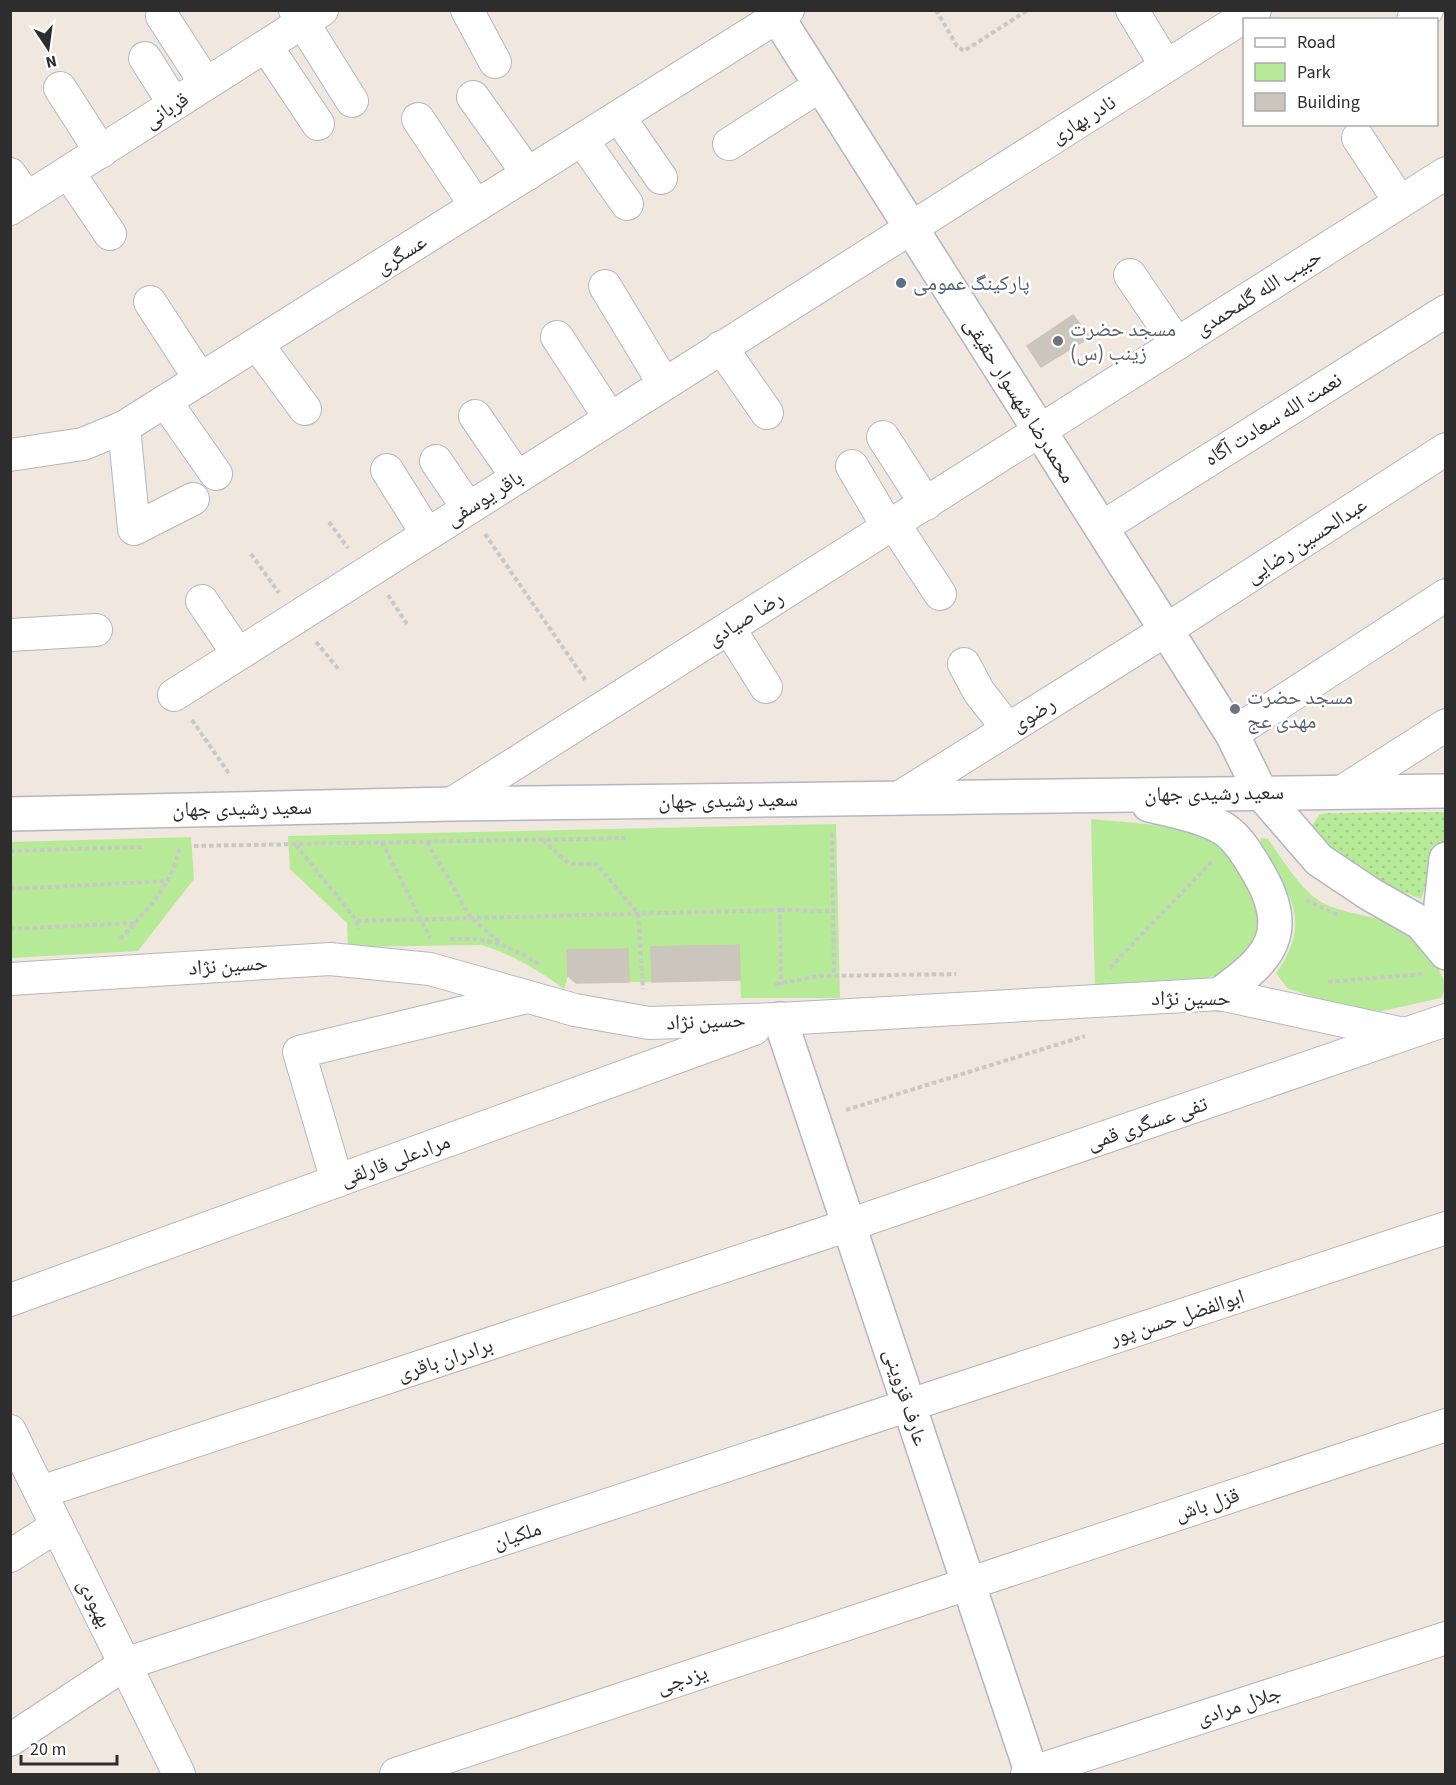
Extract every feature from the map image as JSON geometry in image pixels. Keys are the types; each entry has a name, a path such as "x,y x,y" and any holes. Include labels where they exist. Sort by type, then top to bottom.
{"street":[{"path":"467,10 495,62"},
{"path":"1132,10 1166,66"},
{"name":"نادر بهاری","path":"910,227 1255,10"},
{"name":"محمدرضا شهسوار حقیقی","path":"780,13 820,86 1232,734 1261,793 1319,860 1370,894 1421,922 1439,963"},
{"name":"عسگری","path":"10,455 83,444 124,427 619,117 780,13"},
{"path":"306,14 352,101"},
{"name":"قربانی","path":"16,194 68,172 101,152 266,46 306,14"},
{"path":"162,16 206,84"},
{"path":"266,46 318,124"},
{"path":"145,58 174,104"},
{"path":"729,144 820,86"},
{"path":"60,88 101,152"},
{"path":"473,97 528,174"},
{"path":"619,117 660,178"},
{"path":"418,119 476,206"},
{"path":"1358,138 1400,202"},
{"path":"582,140 627,204"},
{"path":"68,172 110,234"},
{"name":"حبیب الله گلمحمدی","path":"1040,431 1446,173"},
{"name":"باقر یوسفی","path":"174,695 910,227"},
{"path":"1130,275 1177,344"},
{"path":"604,286 664,384"},
{"path":"150,302 200,379"},
{"name":"نعمت الله سعادت آگاه","path":"1101,528 1446,311"},
{"path":"557,337 610,418"},
{"path":"257,344 305,409"},
{"path":"721,347 767,412"},
{"path":"165,401 216,474"},
{"path":"475,416 517,477"},
{"path":"124,427 134,529 193,499"},
{"name":"رضا صیادی","path":"451,804 1040,431"},
{"path":"883,436 926,504"},
{"name":"عبدالحسین رضایی","path":"1166,630 1446,449"},
{"path":"436,461 468,508"},
{"path":"852,466 940,594"},
{"path":"387,470 427,534"},
{"path":"1232,734 1446,595"},
{"path":"202,601 238,654"},
{"path":"729,628 766,687"},
{"path":"10,635 96,630"},
{"name":"رضوی","path":"900,797 1166,630"},
{"path":"964,664 979,692 1008,729"},
{"path":"1343,791 1446,725"},
{"name":"سعید رشیدی جهان","path":"10,814 451,804 1446,791"},
{"path":"1107,795 1188,814 1225,830 1247,853 1262,879 1274,904 1277,923 1268,950 1249,973 1220,994"},
{"path":"1446,859 1441,904 1446,924"},
{"name":"حسین نژاد","path":"10,979 330,959 430,969 575,1010 649,1023 780,1019 1220,994 1405,1034"},
{"path":"337,1181 299,1052 528,997"},
{"name":"عارف قزوینی","path":"780,1019 1030,1774"},
{"name":"مرادعلی قارلقی","path":"10,1300 780,1019"},
{"name":"تفی عسگری قمی","path":"849,1225 1446,1020"},
{"name":"برادران باقری","path":"41,1492 849,1225"},
{"name":"ابوالفضل حسن پور","path":"909,1406 1446,1228"},
{"name":"ملکیان","path":"10,1740 125,1664 909,1406"},
{"name":"قزل باش","path":"968,1584 1446,1425"},
{"name":"بهبودی","path":"10,1431 179,1774"},
{"path":"11,1554 57,1526"},
{"name":"یزدچی","path":"396,1774 968,1584"},
{"name":"جلال مرادی","path":"1030,1774 1446,1638"}],"path":[{"path":"936,10 957,46 964,51 1028,10"},
{"path":"468,508 603,707"},
{"path":"251,554 296,617"},
{"path":"174,695 253,808"},
{"path":"821,833 844,832"},
{"path":"832,833 834,976"},
{"path":"168,846 626,837"},
{"path":"542,839 569,864 596,864 638,913 643,995"},
{"path":"1101,972 1111,968 1233,839"},
{"path":"426,841 471,918 502,943 544,967"},
{"path":"382,842 431,940 420,940"},
{"path":"296,844 357,921 360,931"},
{"path":"113,947 157,900 176,867 180,846"},
{"path":"10,851 145,847"},
{"path":"10,889 168,881"},
{"path":"1299,892 1306,901 1347,920"},
{"path":"357,921 780,910 833,911"},
{"path":"780,910 781,983"},
{"path":"10,929 135,923"},
{"path":"442,939 476,939 502,943"},
{"path":"1326,982 1439,963"},
{"path":"771,986 834,976 962,974"},
{"path":"813,1120 1096,1032"}],"green space":[{"path":"1445,812 1445,839 1435,858 1421,899 1350,871 1311,827 1320,814"},
{"path":"1091,819 1175,828 1207,837 1221,844 1251,893 1260,913 1261,921 1256,944 1242,961 1222,973 1196,981 1169,986 1095,992"},
{"path":"836,824 840,998 741,998 739,945 652,947 652,982 629,982 628,949 568,950 568,976 564,989 524,963 481,945 348,947 347,923 290,869 288,836"},
{"path":"191,837 194,879 138,951 11,958 11,842"},
{"path":"1261,838 1268,839 1297,880 1318,900 1339,910 1386,921 1410,934 1423,948 1442,976 1445,987 1441,998 1364,1015 1287,988 1276,973 1294,938 1293,907 1288,893 1260,845"}],"building":[{"name":"مسجد حضرت زینب (س)","path":"1073,315 1090,337 1041,367 1027,346"},
{"path":"739,945 740,980 652,982 651,947"},
{"path":"628,949 629,982 576,983 568,976 567,950"}],"place":[{"name":"پارکینگ عمومی","path":"901,283"},
{"name":"مسجد حضرت زینب (س)","path":"1058,341"},
{"name":"مسجد حضرت مهدی عج","path":"1235,709"}]}
